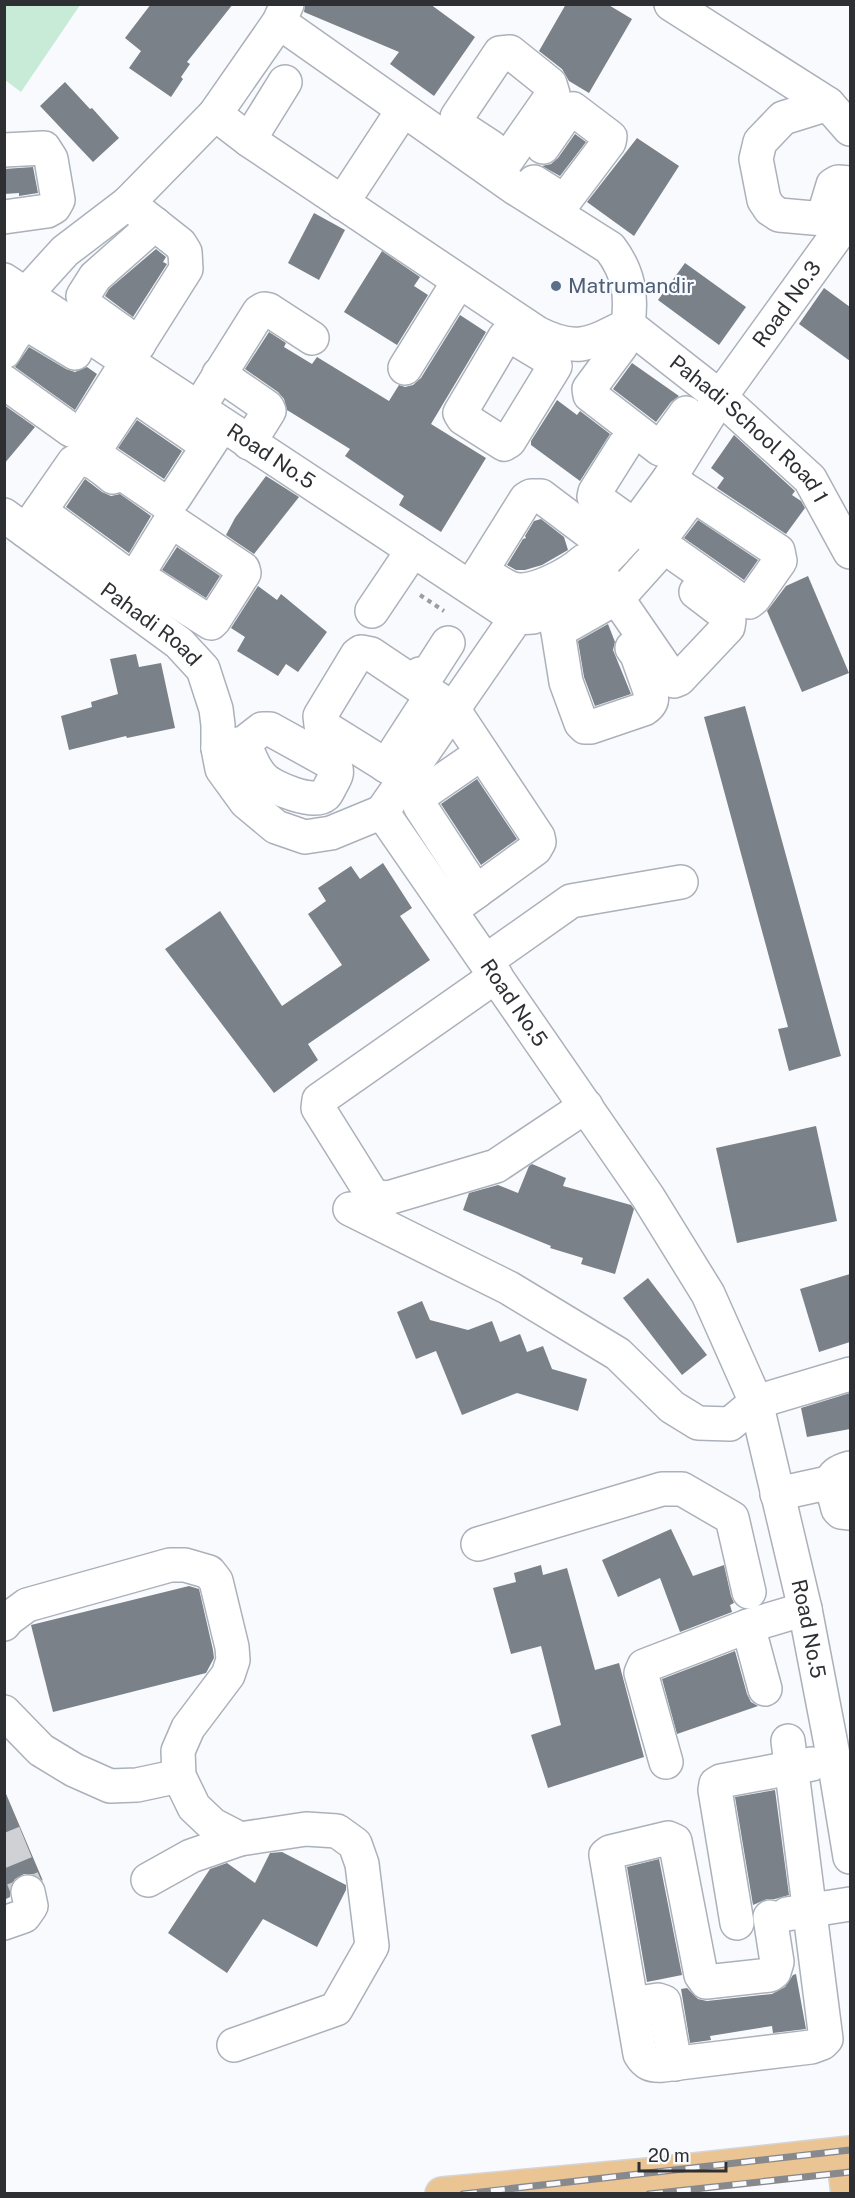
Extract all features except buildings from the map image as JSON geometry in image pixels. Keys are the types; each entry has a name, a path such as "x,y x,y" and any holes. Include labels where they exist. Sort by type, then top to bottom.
{"main road":[{"path":"442,2193 648,2175 847,2154 848,2193"}],"street":[{"path":"671,4 834,117"},
{"path":"4,325 15,287 128,203 215,114 283,13 403,110 465,141 511,174 582,218 619,260 626,276 631,302 619,336 589,389 624,549"},
{"path":"465,141 457,117 500,53 510,52 550,84 553,94 511,174"},
{"path":"249,140 285,82"},
{"path":"342,203 403,110"},
{"path":"215,114 342,203 453,291 550,349 619,336"},
{"path":"834,117 783,118 760,142 756,159 764,200 770,209 779,215 840,216"},
{"path":"582,218 634,137"},
{"path":"4,150 44,148 49,153 58,200 48,211 16,215"},
{"name":"Road No.3","path":"720,397 840,216 833,185 838,182 850,183"},
{"path":"4,382 71,430 82,429 88,424 186,269 185,252 180,244 128,203"},
{"path":"16,215 95,277"},
{"path":"128,362 86,306 83,296 95,277 155,224"},
{"name":"Road No.5","path":"15,287 61,331 128,362 197,420 249,443 413,550 476,579 516,618"},
{"path":"405,368 453,291"},
{"path":"197,420 219,374 259,312 264,309 312,338"},
{"path":"509,325 511,335 505,337 460,410 463,418 501,443 509,441 554,368 550,349"},
{"path":"450,397 509,325"},
{"path":"4,352 22,327 61,331"},
{"path":"619,336 692,400 624,549"},
{"name":"Pahadi School Road 1","path":"619,336 720,397 810,479 850,552"},
{"path":"219,374 267,406 269,411 249,443"},
{"path":"382,812 404,780 444,677 516,618 533,617 624,549 720,397"},
{"path":"624,446 594,497 624,549"},
{"path":"24,519 74,462 87,458 154,507 158,513 158,519 113,580"},
{"path":"531,496 541,496 624,549 591,555 572,571 556,580 534,587 510,588 476,579 526,499 531,496"},
{"name":"Pahadi Road","path":"24,519 145,600 203,669 211,688 218,725 231,746 222,769 246,802 276,827 305,837 314,836 331,833 382,812"},
{"path":"175,523 243,569 244,573 213,622 208,622 196,614 145,600 139,572 168,525 175,523"},
{"path":"372,611 413,550"},
{"path":"179,643 196,614"},
{"path":"361,652 444,677 482,753 538,837 539,842 535,849 464,901 419,800 404,780 324,728 319,720 361,652"},
{"path":"404,780 482,753"},
{"name":"Road No.5","path":"382,812 464,901 491,969 648,1197 708,1294 756,1402 805,1609 850,1857"},
{"path":"586,1106 496,1166 388,1198 374,1196 318,1108 319,1100 491,969 571,901 681,882"},
{"path":"350,1209 509,1288 618,1354 672,1407 698,1423 730,1424 756,1402 850,1374"},
{"path":"732,1518 841,1475 838,1509 850,1514"},
{"path":"478,1544 662,1489 682,1489 732,1518 749,1592"},
{"path":"4,1624 27,1605 170,1565 185,1565 209,1572 216,1581 233,1660 228,1675 188,1728 178,1751 179,1776 194,1807 213,1826 240,1839"},
{"path":"666,1762 641,1673 644,1666 748,1626 805,1609"},
{"path":"748,1626 765,1689"},
{"path":"4,1712 41,1750 74,1770 110,1786 137,1785 179,1776"},
{"path":"737,1923 715,1790 716,1784 790,1754 834,1760"},
{"path":"770,1917 776,1969 770,1975 706,1982 701,1975 675,1841 668,1838 610,1852 606,1855 640,2054 646,2063 654,2066 675,2064 811,2047 826,2039 790,1754"},
{"path":"148,1880 191,1856 240,1839 306,1828 337,1831 355,1844 362,1864 372,1946 336,2008 234,2045"},
{"path":"4,1923 24,1916 31,1906 28,1892"},
{"path":"693,1932 850,1904"}],"path":[{"path":"394,579 447,613 451,621 453,636 444,677"}],"green space":[{"path":"5,4 80,5 21,92 5,80"}],"tunnel":[{"path":"4,1833 28,1892"}],"railway":[{"path":"463,2194 850,2150"},
{"path":"649,2194 850,2172"}],"place":[{"name":"Matrumandir","path":"556,286"}]}
